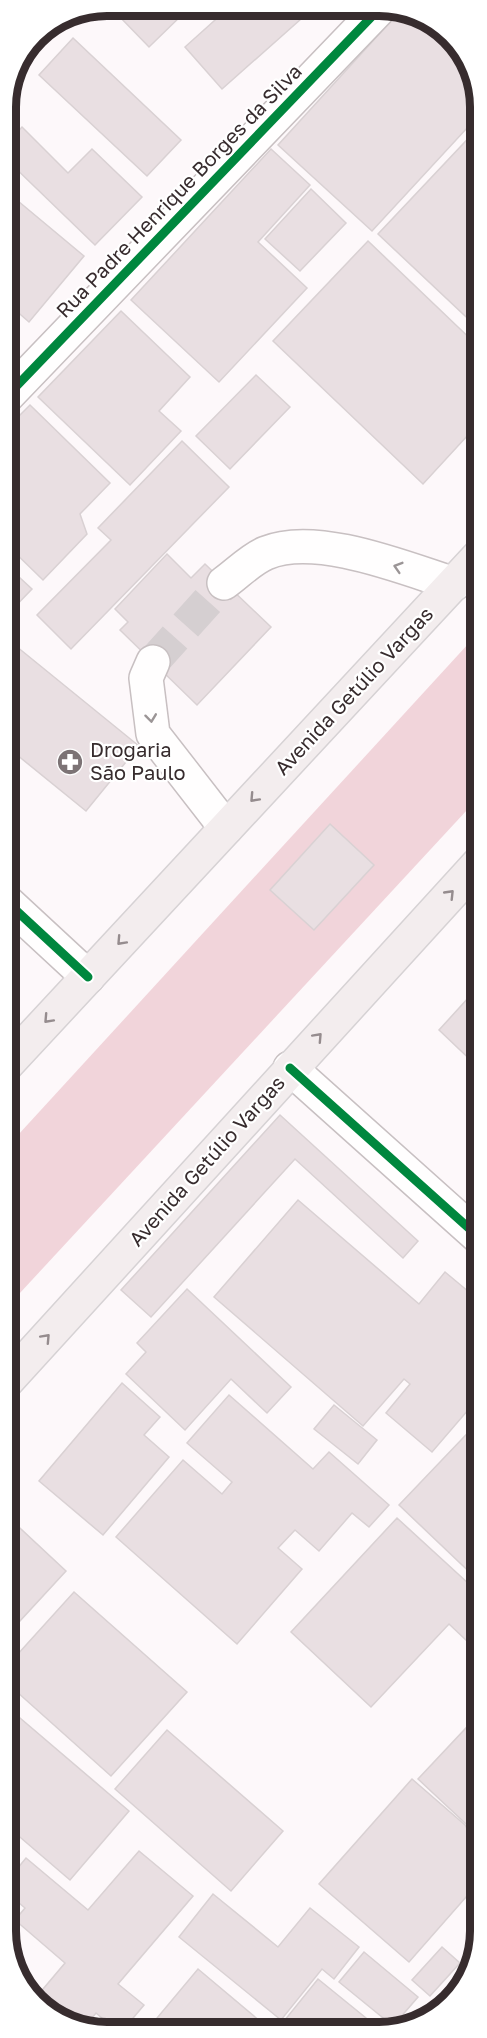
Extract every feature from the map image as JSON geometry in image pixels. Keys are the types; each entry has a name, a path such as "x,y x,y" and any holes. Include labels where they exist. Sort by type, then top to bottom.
{"main road":[{"name":"Avenida Getúlio Vargas","path":"16,1054 470,566"},
{"name":"Avenida Getúlio Vargas","path":"16,1371 470,873"}],"street":[{"name":"Rua Padre Henrique Borges da Silva","path":"17,386 372,16"},
{"path":"224,583 266,553 304,546 349,552 454,584"},
{"path":"153,662 146,678 153,734 226,828"},
{"path":"17,912 88,976"},
{"path":"290,1068 470,1229"}],"shaded area":[{"path":"470,642 470,807 16,1297 16,1137"}],"building":[{"path":"119,16 181,16 149,47"},
{"path":"220,16 304,16 222,89 185,47"},
{"path":"394,18 409,21 425,29 452,53 464,73 470,95 470,125 372,231 278,145"},
{"path":"73,38 181,140 147,176 39,75"},
{"path":"22,127 68,173 92,149 142,197 95,245 17,170 17,132"},
{"path":"470,137 470,321 378,234"},
{"path":"271,149 310,185 258,242 307,288 219,382 131,300"},
{"path":"311,189 346,223 300,271 265,239"},
{"path":"17,200 84,256 29,322 17,311"},
{"path":"368,241 470,338 470,433 423,484 273,341"},
{"path":"121,311 190,377 159,411 181,431 130,485 38,397"},
{"path":"256,375 290,407 230,469 196,436"},
{"path":"30,405 110,483 80,514 87,534 43,580 17,554 17,418"},
{"path":"182,441 229,487 71,649 37,615 111,540 98,528"},
{"path":"167,554 191,578 205,564 271,627 197,705 120,630 128,622 115,609"},
{"path":"17,575 32,589 17,605"},
{"path":"17,647 139,746 86,811 17,755"},
{"path":"330,824 374,865 314,930 270,890"},
{"path":"470,996 470,1059 439,1030"},
{"path":"280,1115 418,1241 403,1258 295,1159 151,1317 121,1290"},
{"path":"298,1200 419,1304 445,1272 470,1293 470,1408 432,1452 386,1413 410,1384 404,1379 363,1426 214,1297"},
{"path":"187,1289 291,1387 267,1413 231,1379 185,1430 126,1374 146,1352 137,1343"},
{"path":"122,1383 160,1417 144,1435 169,1457 103,1535 39,1481"},
{"path":"229,1395 313,1469 329,1452 389,1505 369,1527 352,1513 319,1551 295,1530 278,1548 302,1569 237,1644 116,1537 183,1460 222,1494 232,1482 187,1443"},
{"path":"334,1405 377,1440 358,1464 314,1429"},
{"path":"470,1431 470,1573 399,1505"},
{"path":"397,1518 470,1585 470,1640 468,1642 449,1624 371,1707 291,1632"},
{"path":"16,1525 66,1571 16,1625"},
{"path":"74,1592 187,1692 111,1776 16,1691 16,1656"},
{"path":"16,1715 129,1811 70,1880 16,1834"},
{"path":"470,1724 470,1828 418,1779"},
{"path":"167,1730 283,1831 231,1891 115,1789"},
{"path":"412,1779 465,1825 470,1834 470,1893 409,1962 319,1884"},
{"path":"139,1851 193,1896 118,1984 144,2005 130,2022 107,2022 96,2013 90,2020 73,2015 52,2003 40,1992 65,1963 16,1921 25,1908 16,1901 16,1870 26,1858 88,1910"},
{"path":"213,1894 278,1947 310,1908 359,1947 334,1979 322,1969 281,2020 179,1937"},
{"path":"442,1947 460,1963 430,1996 412,1980"},
{"path":"364,1952 418,1997 399,2019 387,2021 339,1982"},
{"path":"198,1969 261,2022 154,2022"},
{"path":"318,1979 371,2022 283,2022"}],"tunnel":[{"path":"153,662 224,583"}],"cycle path":[{"path":"17,386 372,16"},
{"path":"17,911 88,977"},
{"path":"290,1068 470,1229"}],"place":[{"name":"Drogaria São Paulo","path":"70,762"}]}
